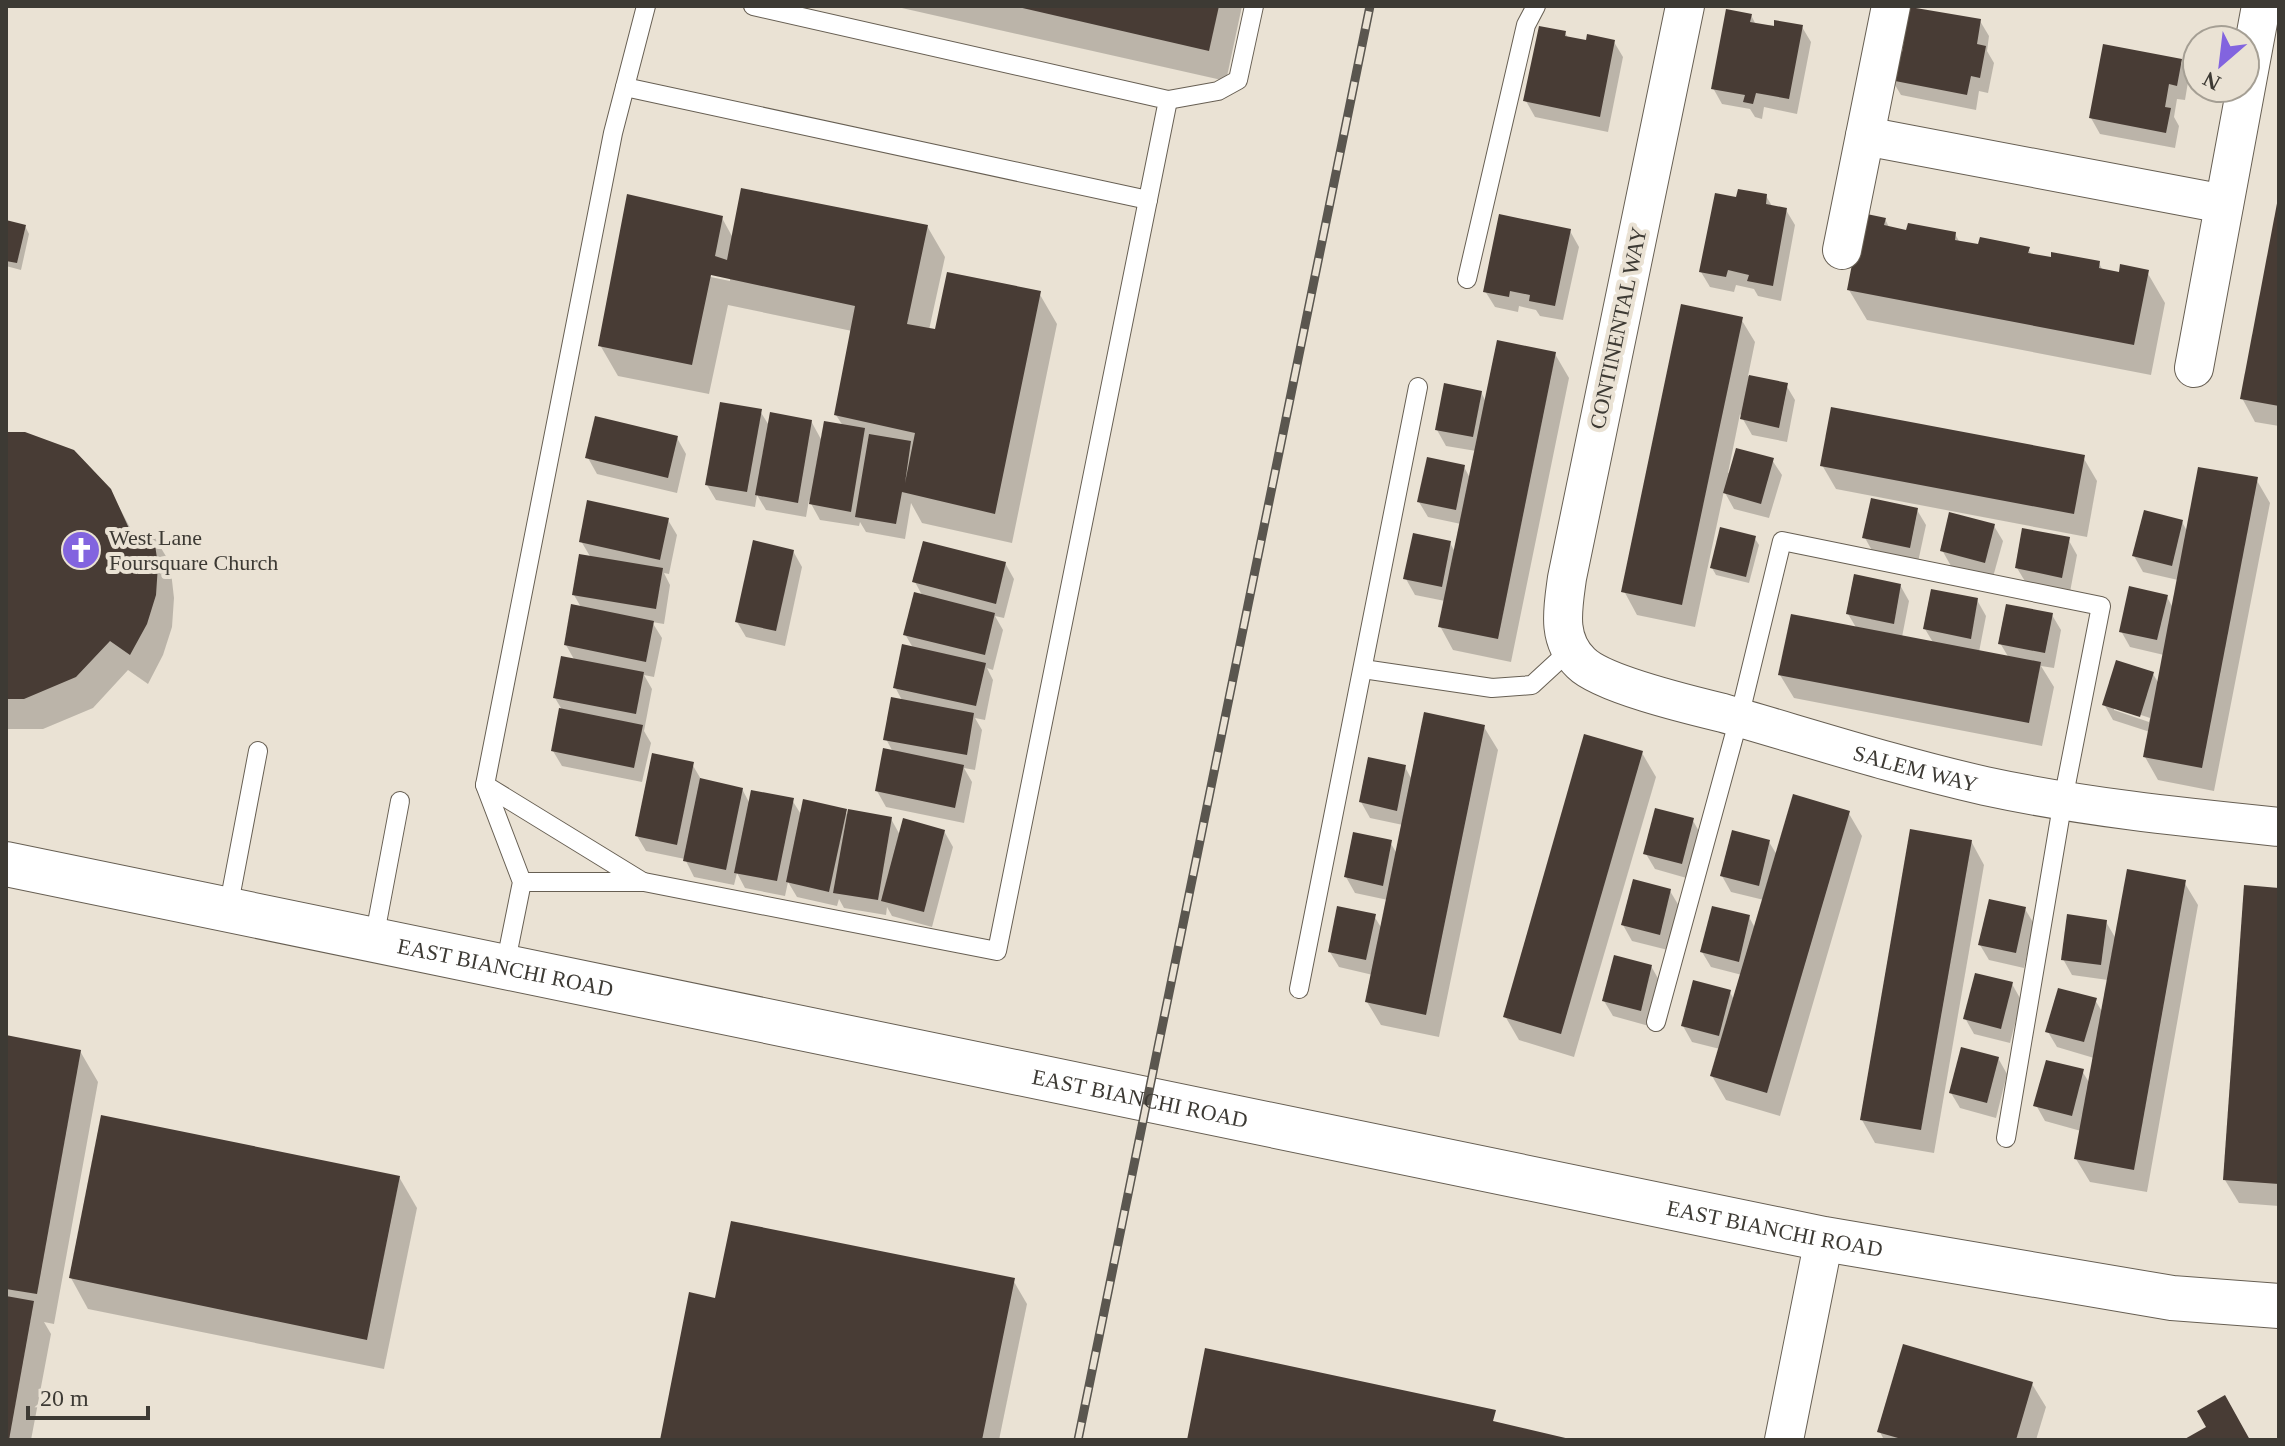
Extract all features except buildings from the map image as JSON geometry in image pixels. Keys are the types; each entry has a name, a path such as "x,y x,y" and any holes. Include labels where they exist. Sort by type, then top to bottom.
{"street":[{"name":"CONTINENTAL WAY","path":"1570,650 1561,618 1567,578 1685,6"},
{"path":"1842,250 1891,6"},
{"path":"2194,368 2258,10"},
{"path":"1865,136 2224,204"},
{"name":"SALEM WAY","path":"1570,650 1582,664 1598,674 1739,718 1985,786 2142,813 2279,827"},
{"name":"EAST BIANCHI ROAD","path":"6,864 1824,1239 2172,1298 2279,1306"},
{"path":"1784,1440 1824,1239"}],"lane":[{"path":"505,966 522,882 485,785 625,87 646,6"},
{"path":"753,6 1168,100 1218,91 1238,80 1254,6"},
{"path":"1467,279 1526,25 1536,6"},
{"path":"625,87 1148,200"},
{"path":"522,882 644,882 997,951 1168,100"},
{"path":"1299,989 1418,387"},
{"path":"1656,1022 1739,718 1782,541 2101,606 2063,800 2006,1138"},
{"path":"1363,669 1492,688 1532,685 1570,650"},
{"path":"228,909 258,751"},
{"path":"485,785 644,882"},
{"path":"374,939 400,801"}],"railway":[{"path":"1078,1440 1370,6"}],"place":[{"name":"West Lane Foursquare Church","path":"81,550"}]}
